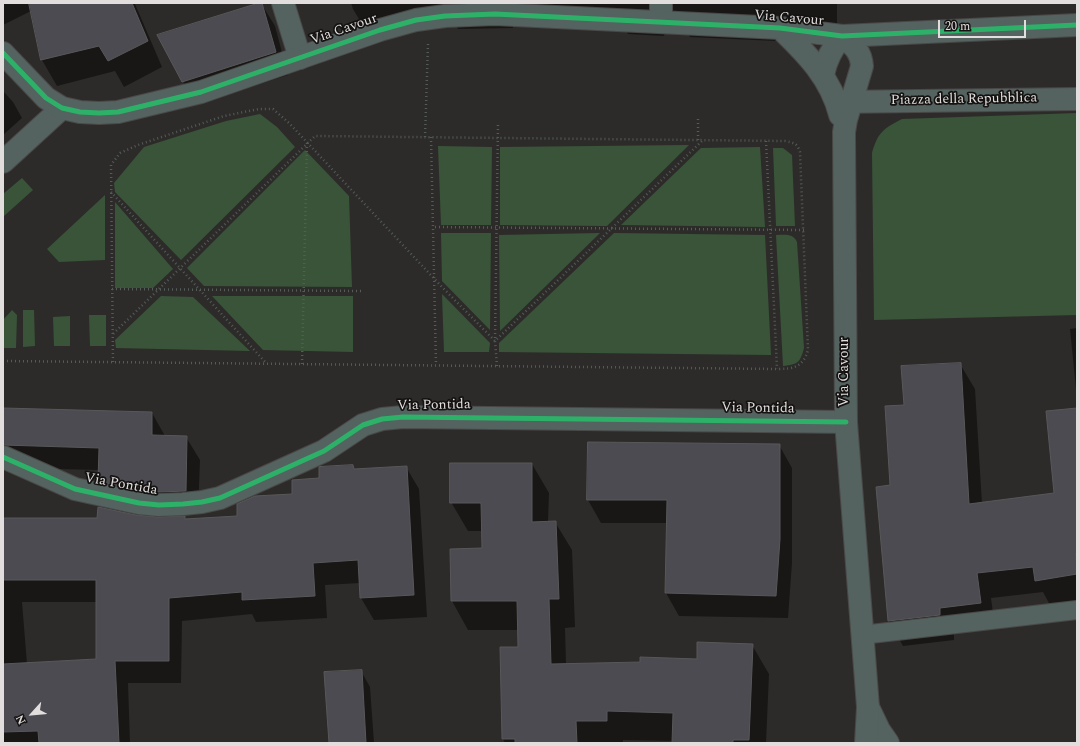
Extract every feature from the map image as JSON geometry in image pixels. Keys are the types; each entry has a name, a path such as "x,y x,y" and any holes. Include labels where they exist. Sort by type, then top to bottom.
{"street":[{"path":"283,3 300,58"},
{"name":"Via Cavour","path":"3,53 46,98 62,108 80,112 118,112 201,92 380,30 416,20 446,16 495,14 661,13 842,36 857,49 862,62 859,80 843,102"},
{"path":"842,36 1077,25"},
{"name":"Via Cavour","path":"780,28 812,60 843,102 846,422 868,706 866,743"},
{"name":"Via Cavour","path":"823,75 825,64 832,48 842,36"},
{"name":"Piazza della Repubblica","path":"843,102 1077,99"},
{"path":"3,162 62,108"},
{"name":"Via Pontida","path":"3,457 75,489 139,503 159,505 202,502 220,498 324,451 363,425 382,419 403,416 846,422"},
{"path":"868,706 879,730 888,743"}],"lane":[{"path":"862,635 1077,610"}],"path":[{"path":"425,137 428,39"},
{"path":"113,362 111,164 120,153 138,145 224,116 259,109 273,109 284,117 442,288 495,341"},
{"path":"698,119 698,140"},
{"path":"497,366 495,341 498,122"},
{"path":"3,360 786,369 800,365 806,358 808,350 800,152 798,146 794,143 766,141 315,136 112,335"},
{"path":"431,137 436,365"},
{"path":"495,341 702,140"},
{"path":"766,141 777,369"},
{"path":"302,364 308,143"},
{"path":"111,192 266,364"},
{"path":"435,227 804,230"},
{"path":"112,289 362,291"}],"green space":[{"path":"1077,113 1077,315 874,320 872,153 882,132 902,119"},
{"path":"260,114 277,127 295,147 181,260 115,192 114,183 144,147 226,121"},
{"path":"689,145 607,226 500,225 500,147"},
{"path":"438,146 492,147 491,225 441,225"},
{"path":"760,147 765,227 621,225 701,148"},
{"path":"773,148 783,148 792,155 795,226 776,226"},
{"path":"305,150 349,196 352,287 204,286 187,268"},
{"path":"22,178 33,190 4,216 3,194"},
{"path":"105,195 105,260 59,262 47,249"},
{"path":"115,202 173,269 153,288 115,288"},
{"path":"441,233 491,233 490,330 442,281"},
{"path":"600,233 500,331 499,235"},
{"path":"614,233 765,235 771,355 499,352 499,343"},
{"path":"776,235 791,236 797,242 804,348 798,362 783,366"},
{"path":"442,294 490,343 489,352 444,352"},
{"path":"161,296 193,297 250,351 116,348 115,340"},
{"path":"212,296 353,296 353,352 263,350"},
{"path":"12,310 17,315 16,348 3,348 3,320"},
{"path":"23,310 34,310 35,346 23,347"},
{"path":"89,315 106,315 106,346 90,346"},
{"path":"70,316 70,346 54,346 53,317"}],"building":[{"path":"29,3 132,3 148,41 108,61 99,46 41,60"},
{"path":"262,3 276,52 182,82 157,35"},
{"path":"961,363 969,504 1054,493 1046,411 1077,408 1077,574 1035,581 1033,567 977,573 981,603 940,608 940,615 888,621 876,487 890,485 885,406 904,405 901,366"},
{"path":"3,408 152,412 152,435 187,436 186,491 141,491 98,481 99,448 3,445"},
{"path":"588,442 780,444 780,539 776,596 665,593 667,500 587,500"},
{"path":"450,463 532,463 532,522 556,521 559,599 549,599 551,664 640,662 640,657 697,659 697,642 753,644 749,740 733,740 733,743 672,743 673,713 607,711 607,721 576,721 577,743 515,743 515,739 502,739 500,647 518,647 517,601 451,601 450,549 482,548 481,503 450,503"},
{"path":"353,465 354,469 407,466 414,595 360,598 358,560 313,563 315,596 242,600 242,592 169,598 169,661 115,661 119,743 39,743 38,731 3,732 3,664 96,659 96,580 3,580 3,518 97,518 98,507 136,515 158,517 185,516 185,519 237,516 237,504 255,496 292,494 292,480 319,478 319,467"},
{"path":"362,670 366,743 329,743 324,672"}],"cycle path":[{"path":"3,53 46,98 62,108 80,112 99,113 118,112 201,92 380,30 416,20 445,16 495,14 780,28 842,36 1077,25"},
{"path":"3,457 75,489 139,503 159,505 202,502 220,498 324,451 363,425 382,419 403,417 846,422"}]}
